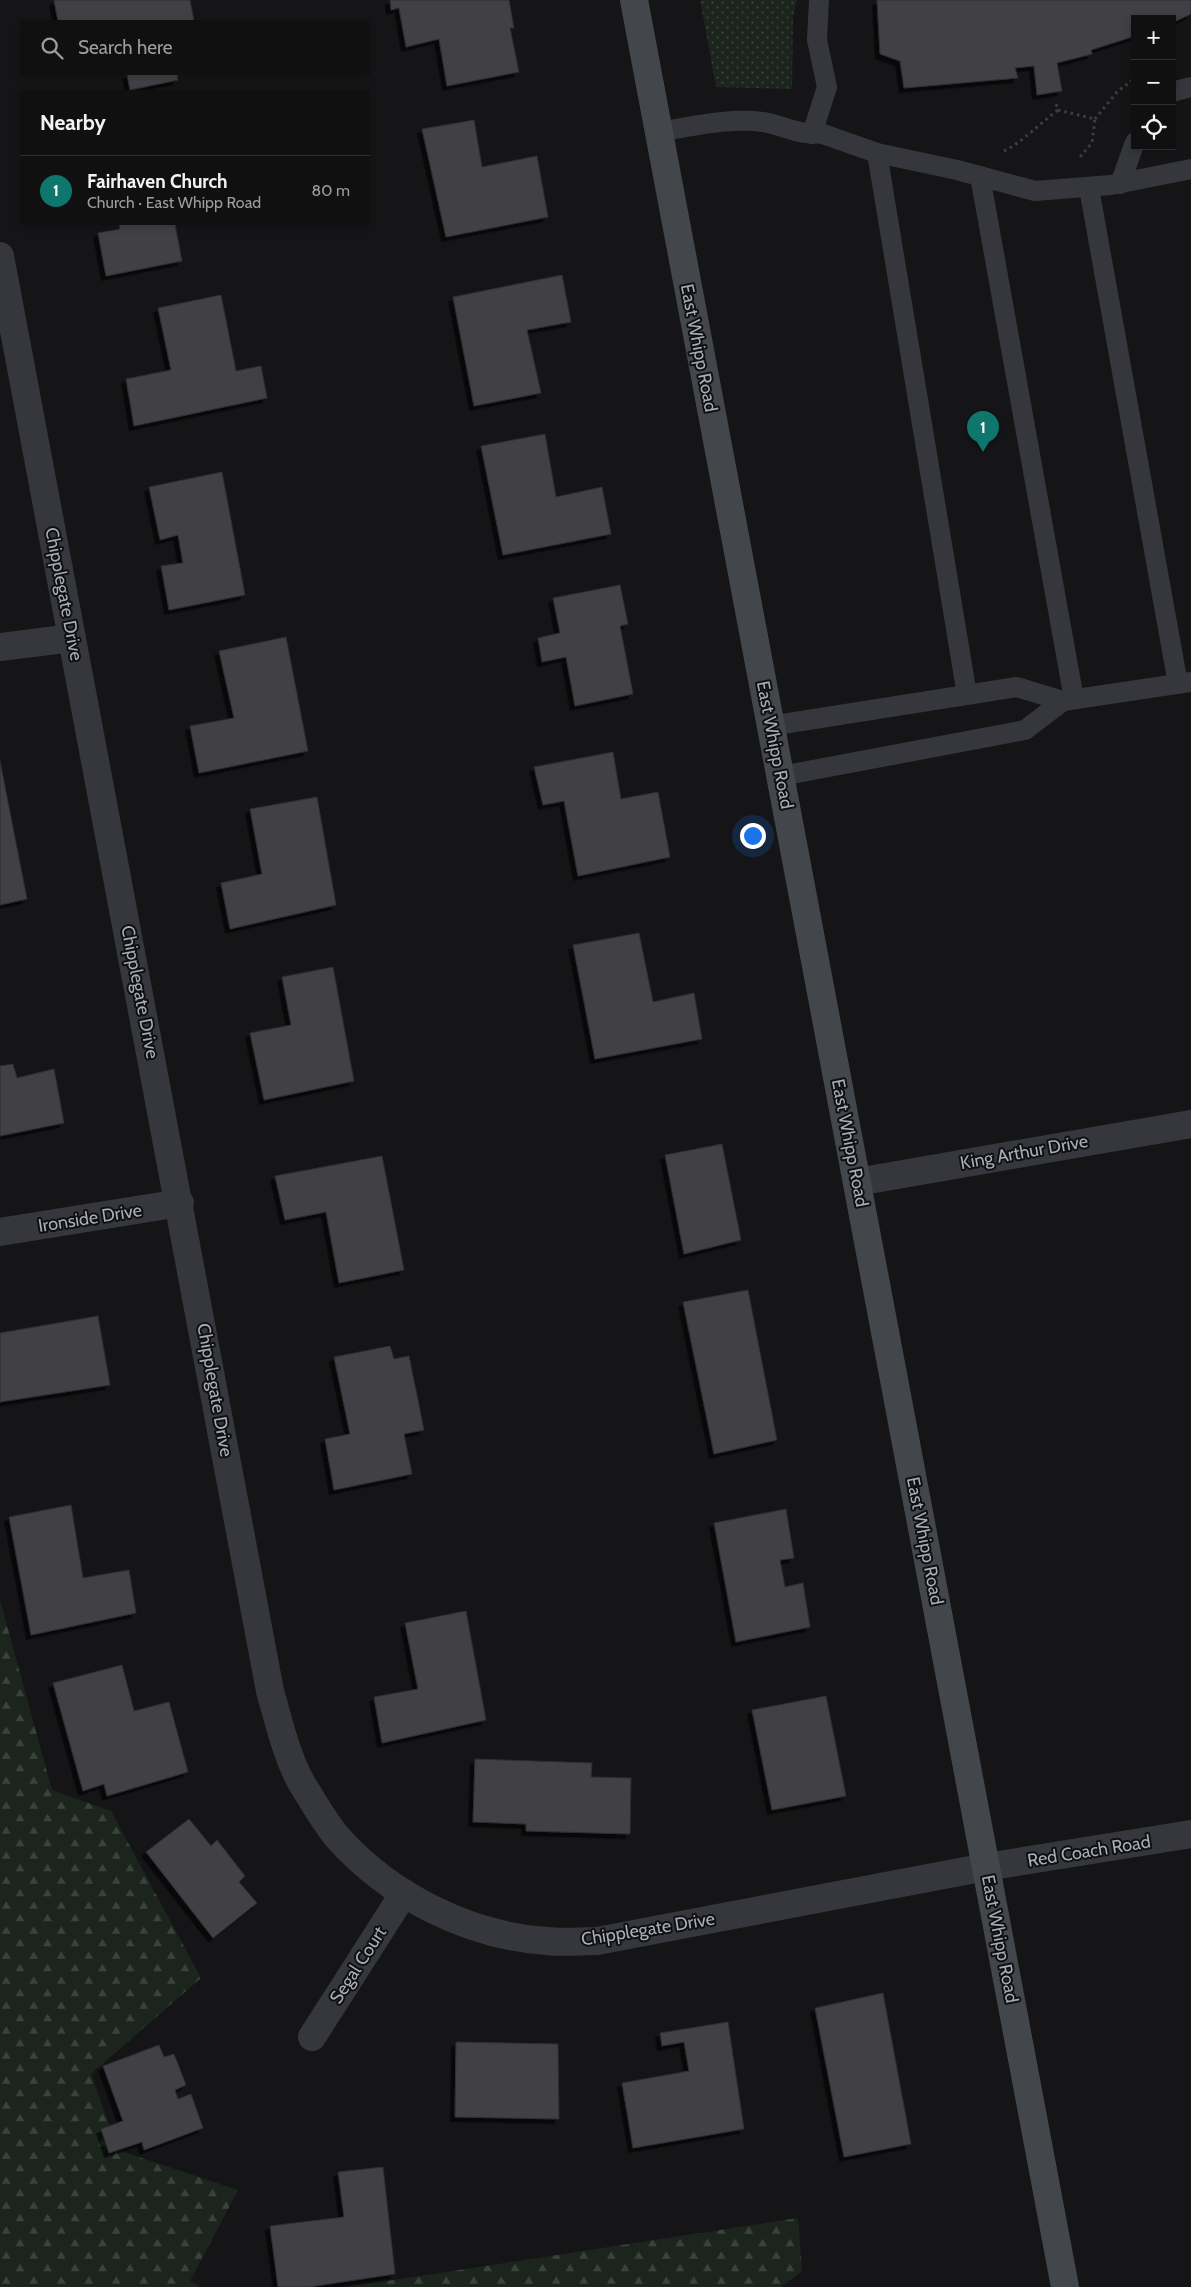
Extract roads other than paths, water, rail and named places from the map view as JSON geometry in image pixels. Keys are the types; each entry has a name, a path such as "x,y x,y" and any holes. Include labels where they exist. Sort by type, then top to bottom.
{"main road":[{"name":"East Whipp Road","path":"634,0 1064,2287"}],"street":[{"name":"Chipplegate Drive","path":"0,256 180,1203 270,1691 283,1738 302,1783 337,1837 371,1869 404,1893 440,1913 486,1930 547,1942 597,1941 986,1867"},
{"path":"0,647 72,638"},
{"name":"King Arthur Drive","path":"857,1182 1191,1124"},
{"name":"Ironside Drive","path":"0,1232 180,1203"},
{"name":"Red Coach Road","path":"986,1867 1191,1834"},
{"name":"Segal Court","path":"312,2037 404,1893"}],"lane":[{"path":"812,134 827,87 817,40 819,0"},
{"path":"1176,91 1191,86"},
{"path":"658,132 712,123 762,122 812,134 820,133 877,153 980,176 1035,191 1089,188 1191,171"},
{"path":"1120,184 1132,150"},
{"path":"877,153 966,695"},
{"path":"980,176 1069,700"},
{"path":"770,726 1017,687 1069,700 1184,683 1089,188"},
{"path":"781,776 1025,730 1069,700"}],"place":[{"name":"Fairhaven Church","path":"983,452"}]}
